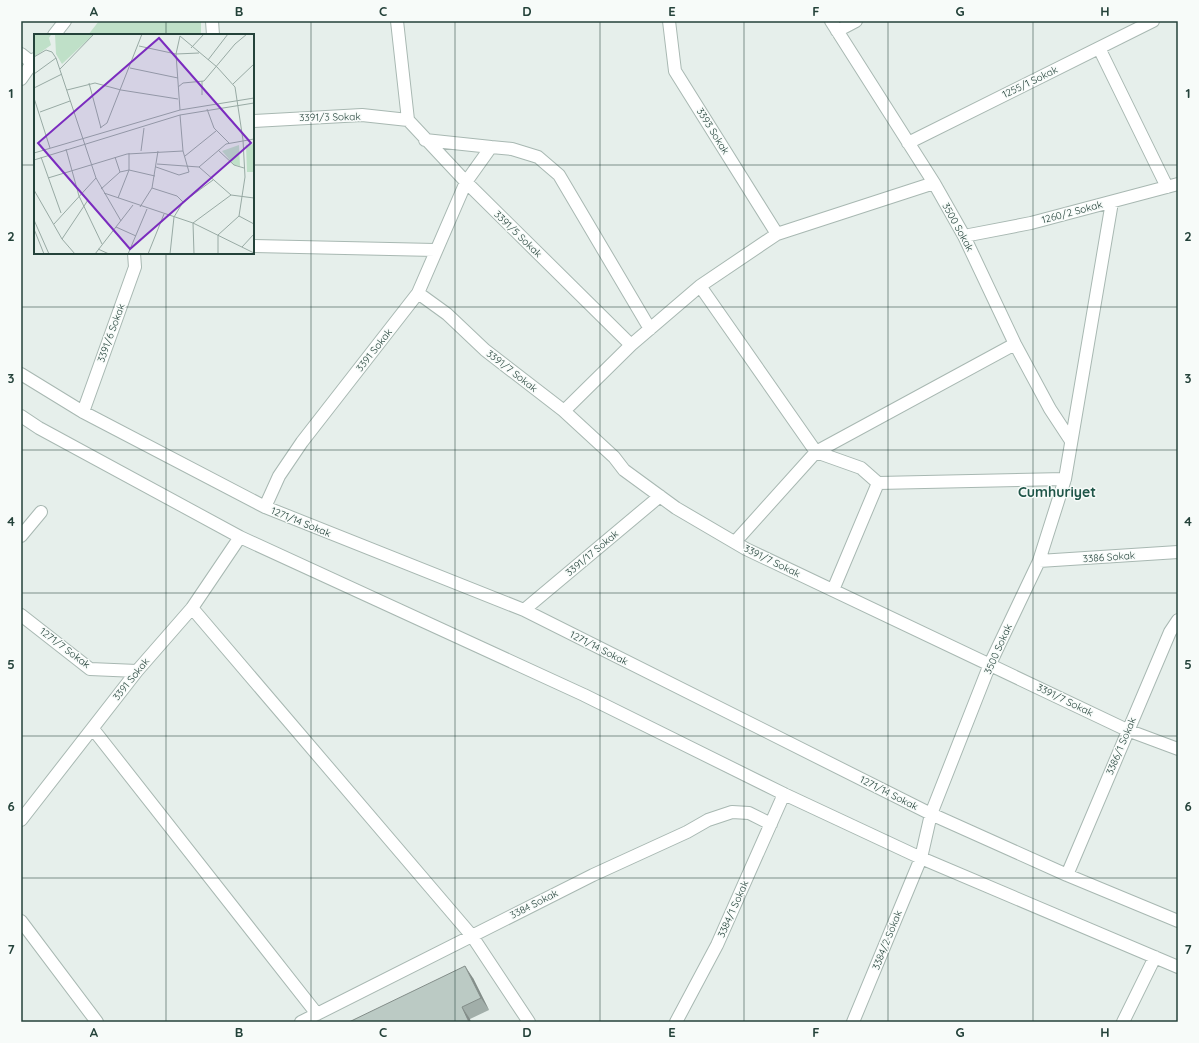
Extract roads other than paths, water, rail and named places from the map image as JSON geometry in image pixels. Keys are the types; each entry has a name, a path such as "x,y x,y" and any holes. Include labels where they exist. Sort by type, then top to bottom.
{"street":[{"path":"55,34 65,21"},
{"path":"212,21 213,34"},
{"path":"397,21 408,120"},
{"name":"3393 Sokak","path":"670,21 675,71 777,234"},
{"path":"834,26 856,21"},
{"name":"1255/1 Sokak","path":"908,143 1153,21"},
{"name":"3500 Sokak","path":"834,26 934,183 964,236 1016,344 1050,409 1071,441"},
{"path":"1099,48 1173,185"},
{"path":"21,54 34,62 21,79"},
{"name":"3391/3 Sokak","path":"254,121 362,116 408,120"},
{"name":"3391/5 Sokak","path":"408,120 425,140 466,182 631,345"},
{"path":"425,140 512,149 538,157 558,175 650,329"},
{"name":"3391 Sokak","path":"265,507 279,476 302,442 418,293 435,250 466,182 491,146"},
{"path":"564,411 631,345 700,286 777,234 934,183"},
{"name":"1260/2 Sokak","path":"964,236 1031,223 1173,185"},
{"name":"3500 Sokak","path":"921,858 932,814 990,664 1039,561 1065,479 1112,202"},
{"path":"254,246 435,250"},
{"name":"3391/6 Sokak","path":"83,412 135,268 134,254"},
{"path":"700,286 816,452 861,468 878,483 1065,479"},
{"name":"3391/7 Sokak","path":"418,293 447,314 484,350 564,411 614,457 624,470 676,508 735,542 833,590 1127,730 1178,749"},
{"path":"735,542 816,452 1016,344"},
{"name":"1271/14 Sokak","path":"21,374 83,412 265,507 524,610 932,814 1067,875 1178,921"},
{"path":"21,416 39,428 240,538 584,695 784,794 921,858 1178,967"},
{"path":"833,590 878,483"},
{"name":"3391/17 Sokak","path":"524,610 660,496"},
{"path":"21,536 42,512"},
{"name":"3391 Sokak","path":"21,820 137,671 192,608 240,538"},
{"name":"3386 Sokak","path":"1039,561 1178,552"},
{"path":"192,608 472,936 529,1022"},
{"name":"1271/7 Sokak","path":"21,615 90,669 137,671"},
{"name":"3386/1 Sokak","path":"1067,875 1127,730 1170,632 1178,620"},
{"path":"93,729 317,1014"},
{"name":"3384/1 Sokak","path":"676,1022 717,944 784,794"},
{"name":"3384 Sokak","path":"302,1022 593,875 687,832 708,820 732,812 748,813 771,824"},
{"name":"3384/2 Sokak","path":"854,1022 921,858"},
{"path":"21,921 97,1022"},
{"path":"1123,1022 1155,957"}],"district":[{"name":"Cumhuriyet","path":"1057,492"}]}
